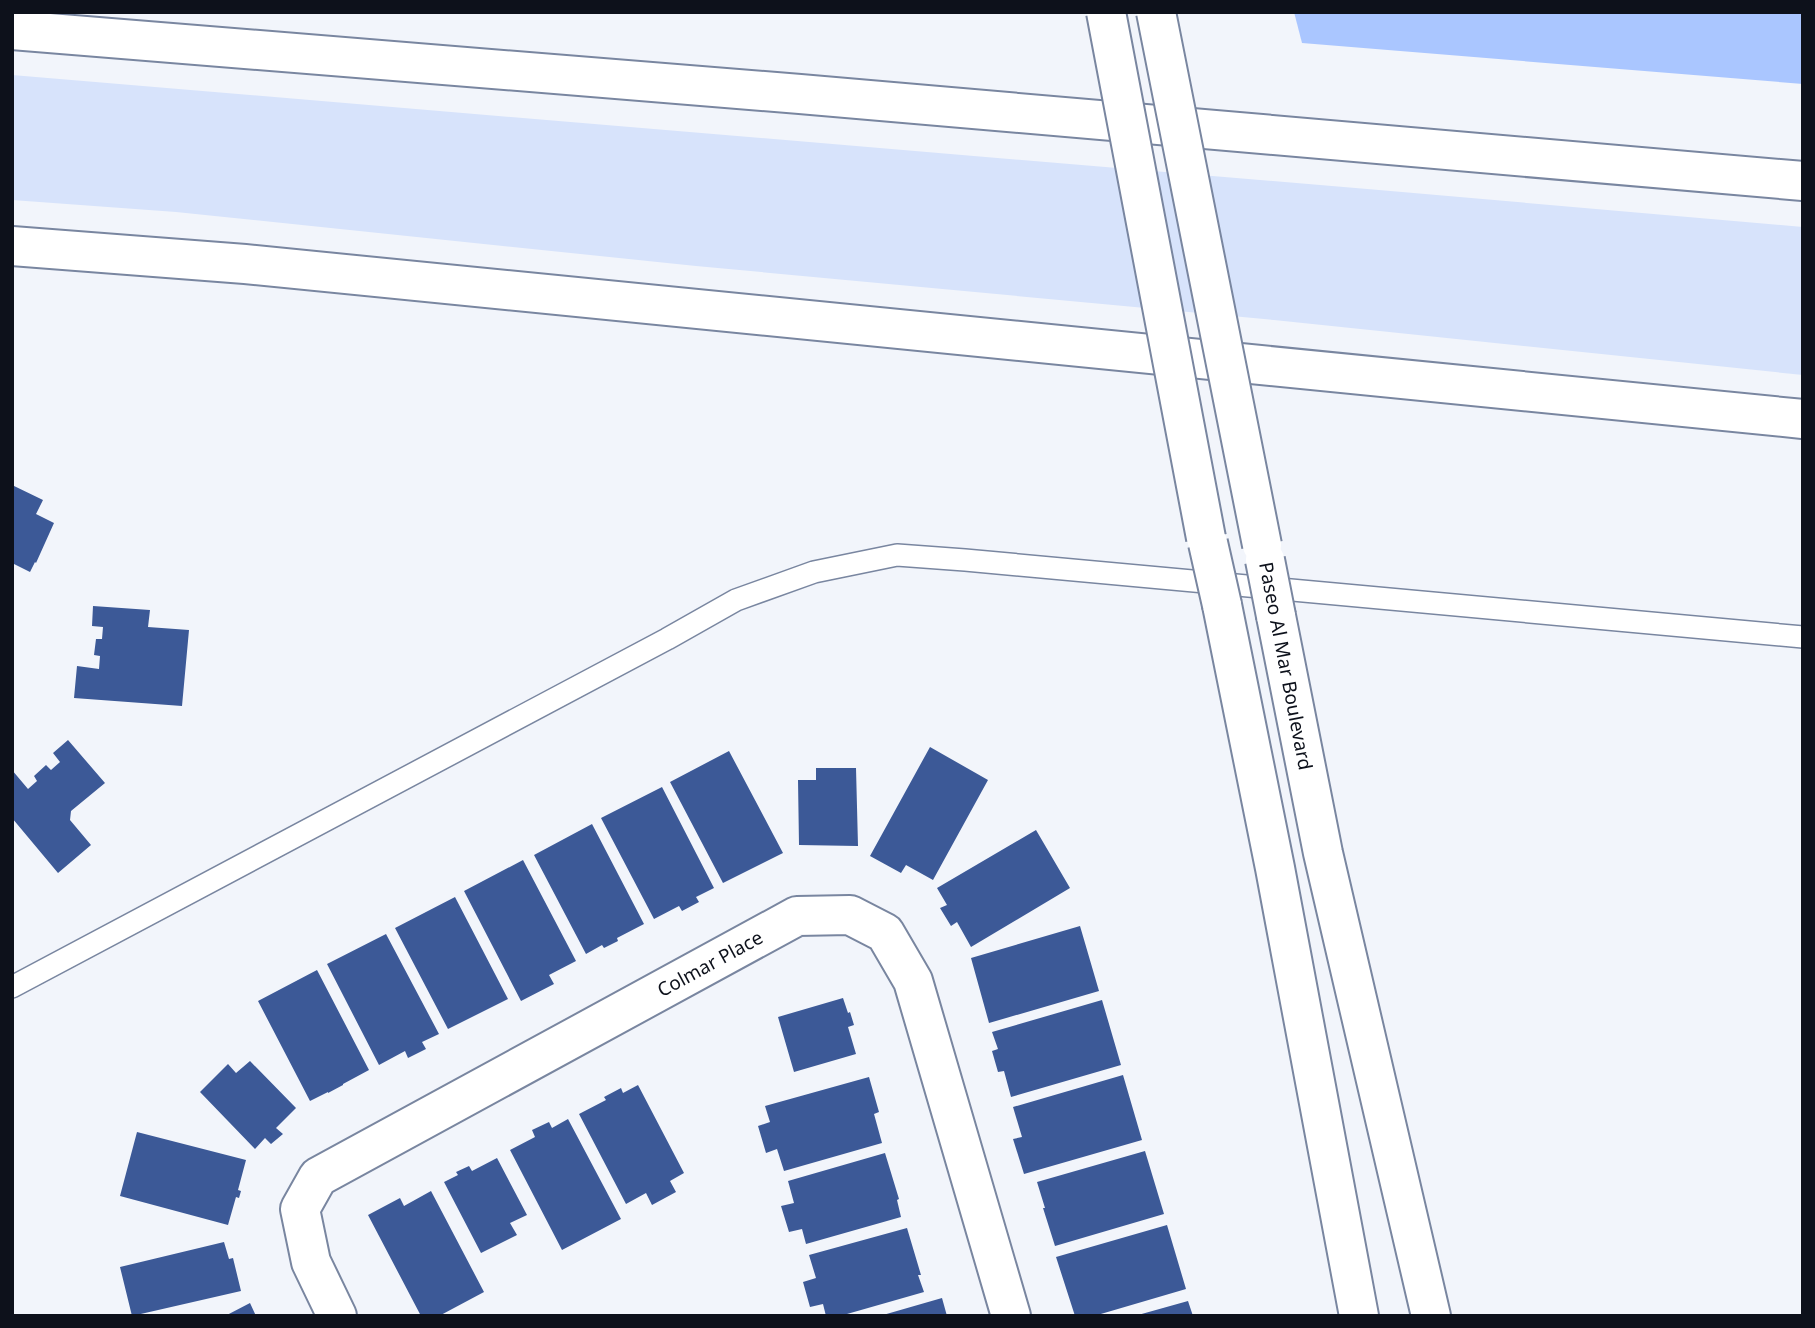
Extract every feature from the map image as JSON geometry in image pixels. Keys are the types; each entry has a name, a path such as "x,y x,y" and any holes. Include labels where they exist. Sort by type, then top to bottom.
{"main road":[{"path":"1106,12 1206,538 1275,868 1359,1316"},
{"name":"Paseo Al Mar Boulevard","path":"1156,12 1322,853 1431,1316"},
{"path":"12,30 786,93 1803,181"},
{"path":"12,246 272,267 1803,419"},
{"name":"Colmar Place","path":"337,1316 311,1262 300,1209 318,1177 797,916 850,915 884,933 914,981 1011,1316"}],"lane":[{"path":"12,987 736,600 814,572 897,555 965,559 1803,637"}],"shaded area":[{"path":"1294,12 1803,12 1803,84 1302,43"},
{"path":"12,75 1803,227 1803,375 176,212 12,200"}],"building":[{"path":"12,485 43,500 36,514 54,523 30,572 12,563"},
{"path":"93,606 150,610 148,627 189,630 182,706 74,698 77,666 99,669 100,656 94,655 96,639 102,639 103,627 92,626"},
{"path":"68,740 105,783 71,811 70,820 91,845 58,873 12,818 12,770 28,789 37,781 34,776 46,765 51,770 60,762 53,753"},
{"path":"930,747 988,780 933,880 906,865 901,873 870,856"},
{"path":"729,751 783,853 723,883 670,782"},
{"path":"816,768 856,768 858,846 799,845 798,780 816,780"},
{"path":"662,787 714,888 696,897 699,902 682,911 679,906 654,919 601,818"},
{"path":"592,824 644,924 617,938 618,941 604,948 602,945 586,954 534,855"},
{"path":"1036,830 1070,888 971,947 957,922 951,926 940,908 947,905 937,888"},
{"path":"523,860 576,961 549,975 554,984 521,1001 464,891"},
{"path":"455,897 508,999 448,1029 395,928"},
{"path":"1080,926 1099,991 989,1023 971,958"},
{"path":"386,934 439,1034 422,1042 426,1049 408,1058 405,1051 379,1065 327,964"},
{"path":"317,970 369,1070 310,1101 258,1001"},
{"path":"843,998 854,1025 848,1027 856,1054 794,1072 778,1017"},
{"path":"1102,1000 1121,1065 1011,1097 1004,1071 998,1072 992,1051 998,1049 992,1032"},
{"path":"250,1061 296,1108 276,1128 283,1134 271,1144 265,1138 255,1149 200,1092 228,1064 236,1073"},
{"path":"1123,1075 1142,1140 1024,1174 1013,1139 1022,1137 1013,1107"},
{"path":"869,1077 879,1112 874,1114 882,1143 784,1171 777,1149 766,1153 758,1126 770,1122 765,1106"},
{"path":"638,1085 684,1173 670,1181 676,1192 652,1205 646,1193 626,1204 579,1114 606,1100 604,1097 621,1088 623,1093"},
{"path":"568,1119 621,1219 562,1250 510,1150 535,1137 532,1130 549,1122 552,1128"},
{"path":"137,1132 246,1160 238,1190 241,1191 239,1198 236,1197 228,1225 120,1196"},
{"path":"1145,1151 1164,1214 1055,1246 1037,1182"},
{"path":"885,1153 899,1199 901,1217 806,1244 802,1229 789,1232 781,1206 794,1203 788,1181"},
{"path":"497,1158 527,1215 510,1223 517,1235 481,1253 444,1182 469,1166 472,1171"},
{"path":"431,1191 484,1292 439,1316 421,1316 368,1215 400,1198 404,1206"},
{"path":"1167,1225 1186,1289 1094,1316 1075,1316 1056,1257"},
{"path":"907,1228 924,1292 840,1316 826,1316 823,1304 810,1307 803,1282 816,1278 809,1255"},
{"path":"224,1242 229,1259 233,1258 241,1291 132,1316 120,1267"},
{"path":"942,1298 947,1316 883,1316 883,1315"},
{"path":"1188,1301 1193,1316 1138,1316 1138,1315"},
{"path":"250,1303 256,1316 225,1316"}]}
